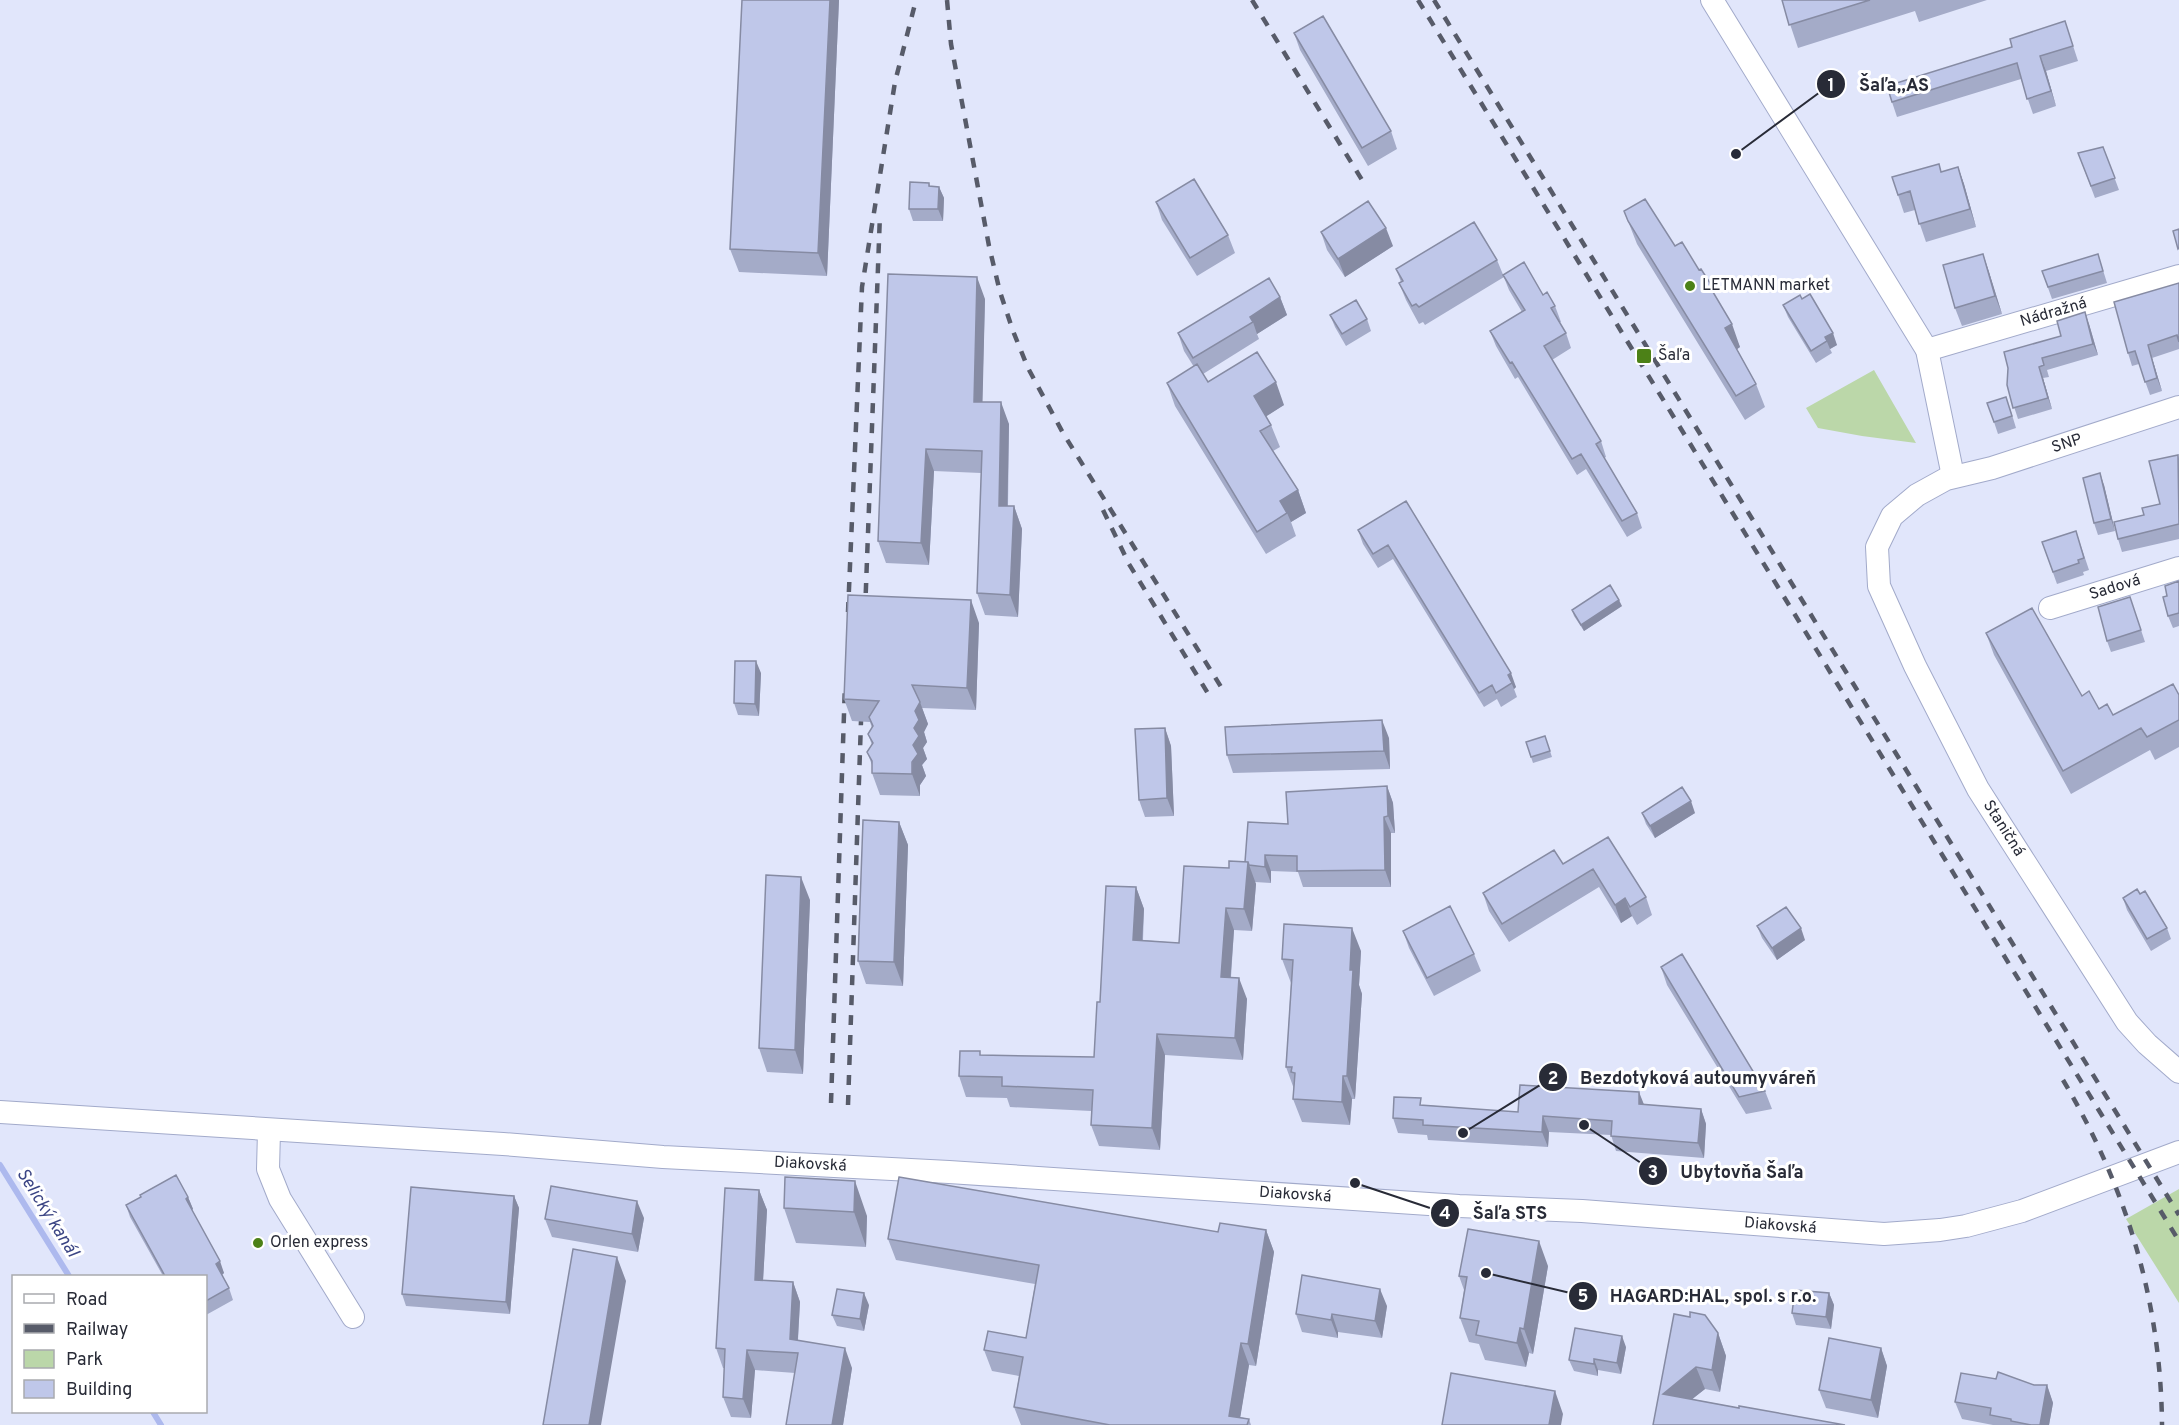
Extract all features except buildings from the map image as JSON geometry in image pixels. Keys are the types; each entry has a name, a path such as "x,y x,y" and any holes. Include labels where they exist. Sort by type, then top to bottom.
{"street":[{"path":"1712,0 1927,350 1953,476"},
{"name":"Nádražná","path":"1927,350 2179,276"},
{"name":"SNP","path":"1877,558 1876,547 1892,516 1917,495 1953,476 1992,468 2179,407"},
{"name":"Staničná","path":"1877,558 1879,586 1915,666 1978,789 2127,1022 2147,1044 2179,1072"},
{"name":"Sadová","path":"2050,608 2179,568"},
{"name":"Diakovská","path":"0,1112 269,1131 503,1144 663,1157 949,1172 1459,1206 1582,1211 1884,1234 1940,1230 1992,1219 2054,1200 2179,1152"},
{"path":"269,1131 268,1169 280,1199 353,1317"}],"green space":[{"path":"1874,370 1916,443 1818,428 1806,408"},
{"path":"2179,1189 2179,1303 2126,1219"}],"waterway":[{"name":"Selický kanál","path":"0,1165 68,1275"},
{"name":"Selický kanál","path":"154,1413 161,1425"}],"railway":[{"path":"848,612 862,287 895,82 916,0"},
{"path":"947,0 951,44 989,246 1000,292 1013,331 1028,368 1063,433 1223,690"},
{"path":"1252,0 1362,180"},
{"path":"1418,0 2179,1241"},
{"path":"1434,0 2179,1215"},
{"path":"865,613 880,214"},
{"path":"1103,510 1129,564 1212,700"},
{"path":"831,1103 845,684"},
{"path":"848,1105 861,721"},
{"path":"2063,1080 2105,1161 2136,1246 2155,1334 2162,1425"}],"place":[{"name":"Šaľa,,AS","path":"1736,154"},
{"name":"LETMANN market","path":"1690,286"},
{"name":"Šaľa","path":"1644,356"},
{"name":"Ubytovňa Šaľa","path":"1584,1125"},
{"name":"Bezdotyková autoumyváreň","path":"1463,1133"},
{"name":"Šaľa STS","path":"1355,1183"},
{"name":"Orlen express","path":"258,1243"},
{"name":"HAGARD:HAL, spol. s r.o.","path":"1486,1273"}]}
